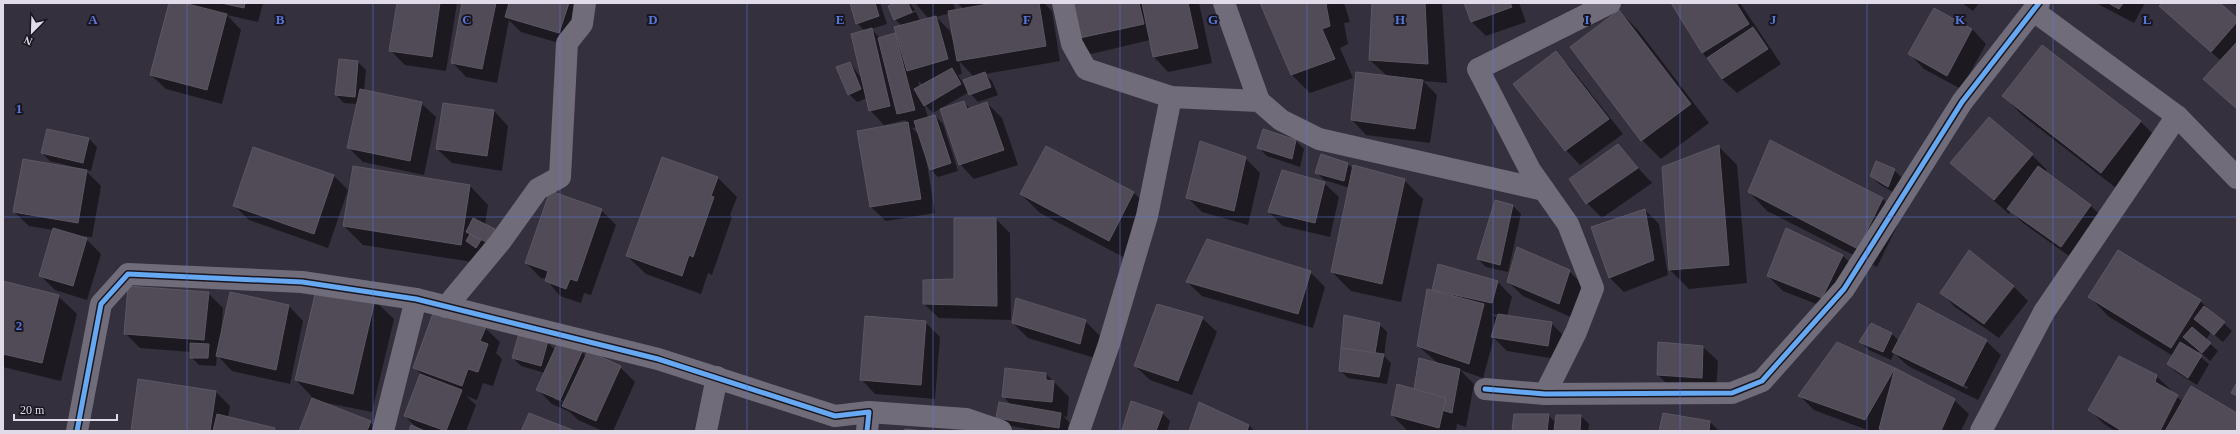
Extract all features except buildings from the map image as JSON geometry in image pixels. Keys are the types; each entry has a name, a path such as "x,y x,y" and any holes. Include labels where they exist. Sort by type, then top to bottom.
{"street":[{"path":"446,307 500,242 538,189 560,177 567,43 582,24 585,3"},
{"path":"1063,3 1072,44 1086,69 1171,98 1259,101"},
{"path":"1224,3 1259,101 1281,120 1319,139 1544,190"},
{"path":"1545,394 1576,332 1593,288 1568,224 1530,170 1478,69 1610,3"},
{"path":"1485,388 1545,394 1732,393 1762,381 1844,289 1962,102 2037,7 2178,116 2237,178"},
{"path":"1079,431 1108,344 1147,216 1171,98"},
{"path":"1980,431 2044,312 2178,116"},
{"path":"77,431 101,304 128,274 302,282 416,299 658,359 836,416 868,422 966,419 1001,431"},
{"path":"383,431 416,299"},
{"path":"706,431 717,378"}],"cycle path":[{"path":"1485,389 1545,394 1732,393 1762,381 1844,289 1962,102 2039,3"},
{"path":"77,431 101,304 128,274 302,282 416,299 658,359 835,416 869,412 867,431"}]}
